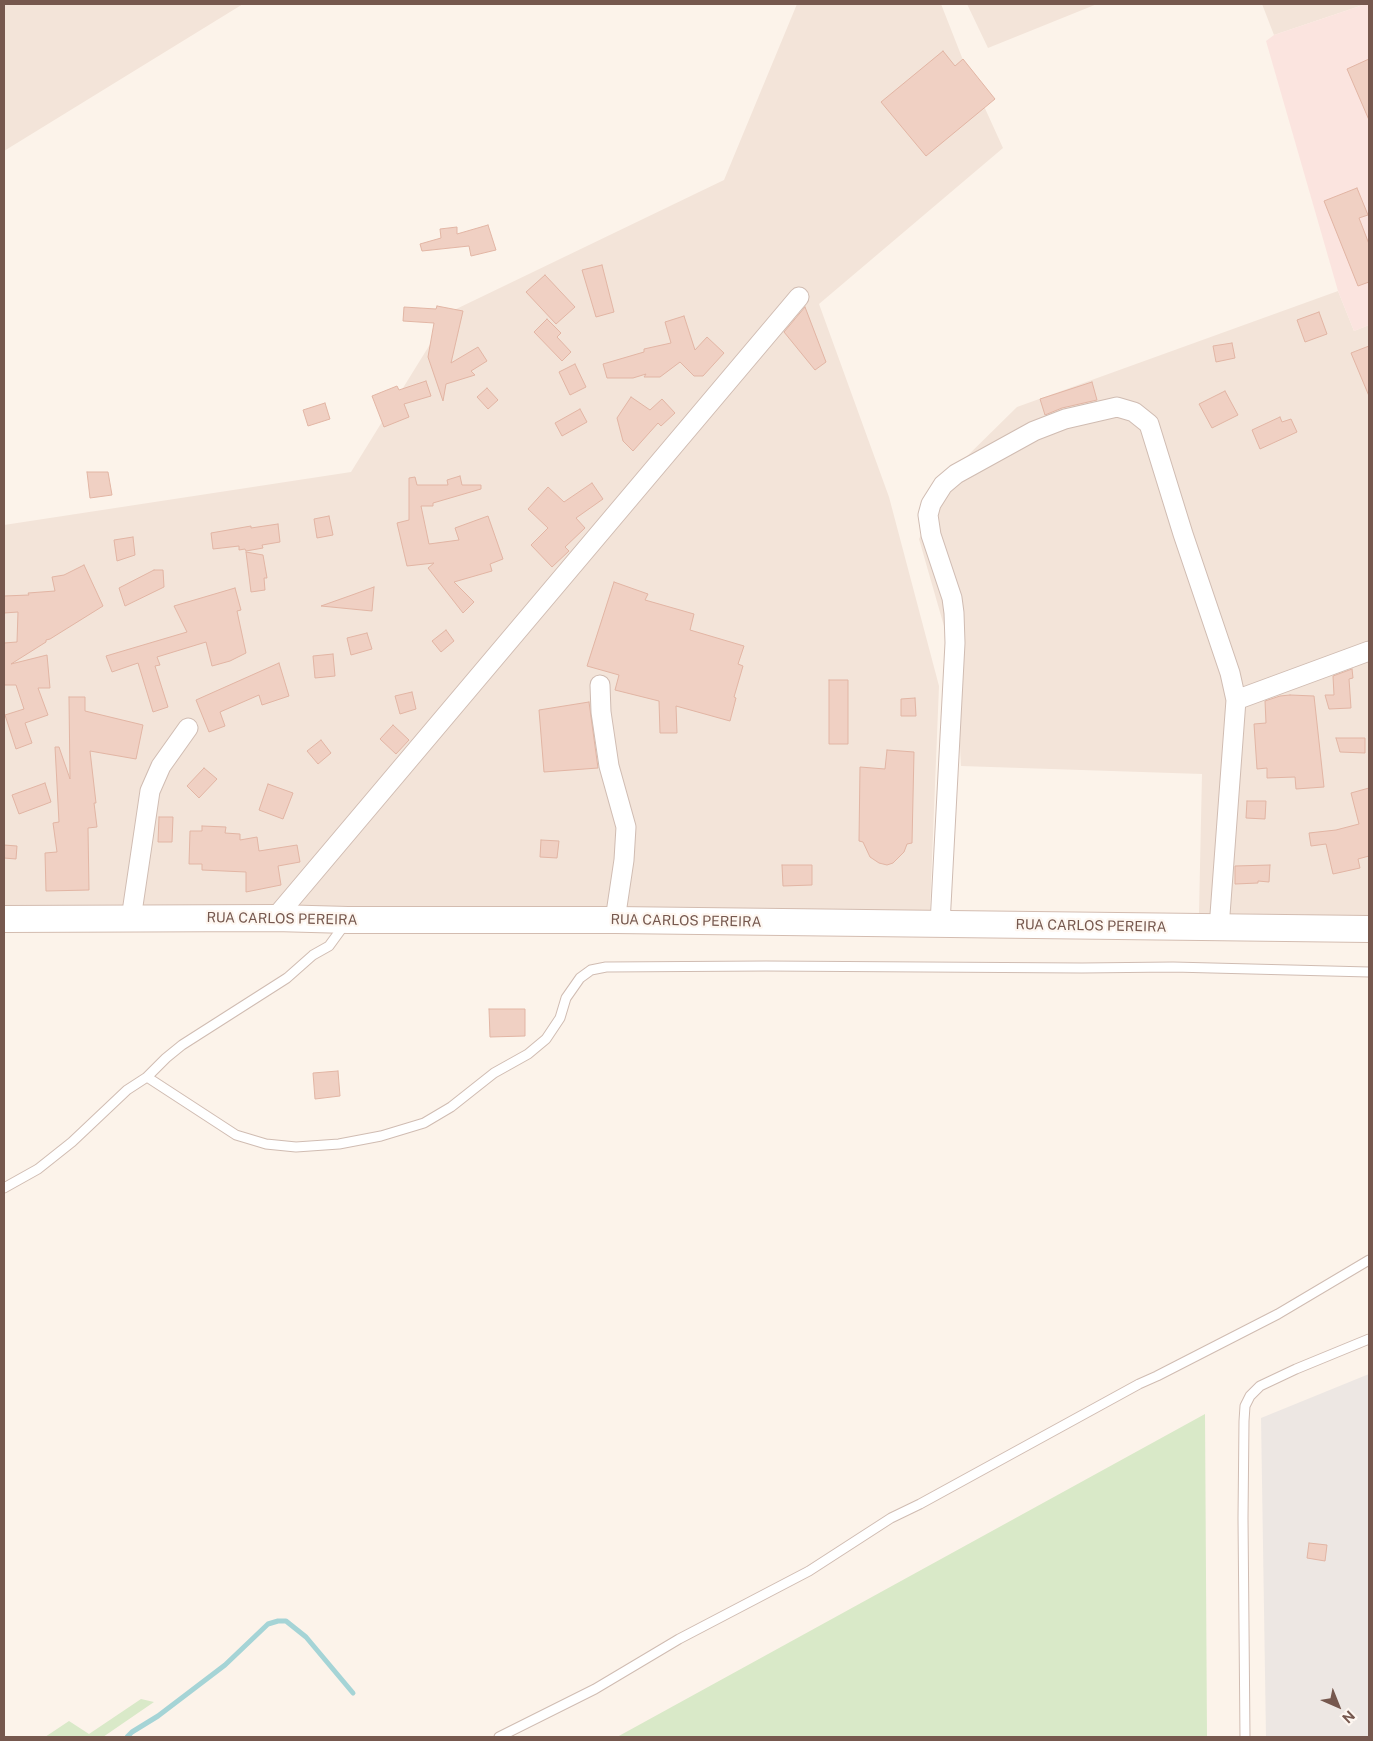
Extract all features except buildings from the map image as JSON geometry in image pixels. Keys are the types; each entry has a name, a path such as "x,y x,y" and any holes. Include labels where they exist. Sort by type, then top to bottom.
{"main road":[{"name":"RUA CARLOS PEREIRA","path":"4,919 615,920 1369,929"}],"street":[{"path":"275,918 799,297"},
{"path":"940,924 955,643 954,613 950,591 932,535 928,515 931,504 943,485 956,474 1034,431 1065,419 1117,407 1134,412 1150,424 1183,534 1230,673 1236,700 1219,928"},
{"path":"1236,700 1369,651"},
{"path":"600,684 602,720 609,766 626,827 624,860 615,920"},
{"path":"132,919 150,791 161,766 188,728"}],"lane":[{"path":"4,1188 38,1169 72,1142 127,1090 147,1077 182,1045 287,978 313,955 329,946 348,920"},
{"path":"147,1077 236,1134 266,1144 296,1147 339,1144 381,1136 424,1123 451,1107 494,1073 528,1054 546,1039 560,1018 566,998 580,978 591,970 606,967 1173,967 1369,972"},
{"path":"499,1737 594,1689 680,1639 809,1571 891,1518 1139,1384 1278,1314 1369,1260"},
{"path":"1245,1737 1243,1508 1245,1406 1250,1396 1260,1386 1296,1368 1369,1339"}],"shaded area":[{"path":"4,4 243,4 4,151"},
{"path":"797,4 941,4 963,60 1003,148 819,304 889,497 939,686 929,934 4,924 4,525 351,472 450,312 724,180"},
{"path":"967,4 1097,4 988,48"},
{"path":"1262,4 1366,4 1274,35"},
{"path":"1369,4 1369,325 1354,331 1338,291 1266,41 1274,35"},
{"path":"1338,291 1354,331 1369,325 1369,916 1199,913 1202,774 961,766 956,668 919,539 954,469 1017,407"},
{"path":"1369,1374 1369,1737 1266,1737 1261,1418"}],"green space":[{"path":"1205,1414 1207,1737 617,1737"},
{"path":"141,1699 154,1702 103,1737 45,1737 69,1721 89,1734"}],"waterway":[{"path":"127,1737 225,1665 268,1624 278,1621 286,1621 306,1637 353,1693"}]}
